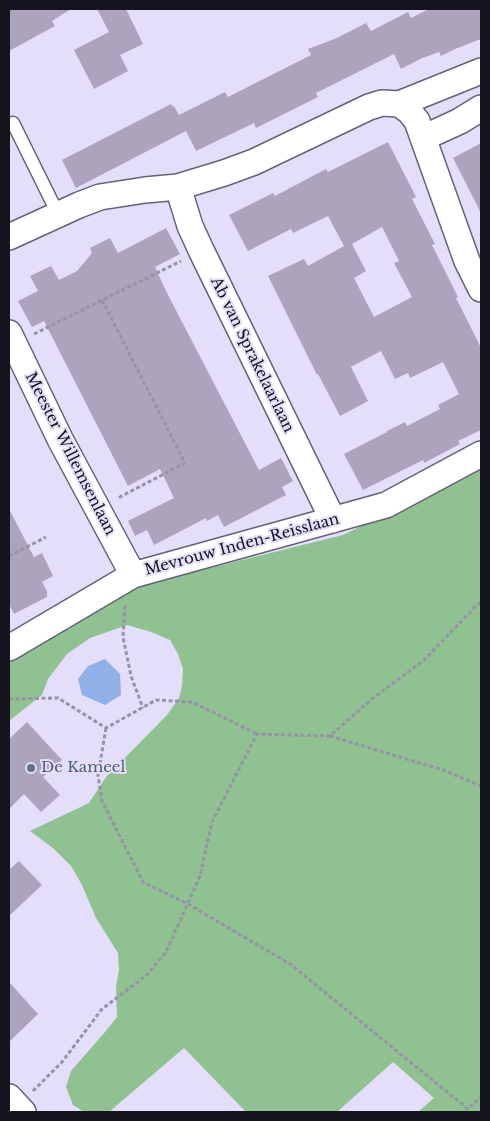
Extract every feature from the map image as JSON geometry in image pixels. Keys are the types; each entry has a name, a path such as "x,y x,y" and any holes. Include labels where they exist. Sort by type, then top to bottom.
{"street":[{"path":"9,237 100,197 178,187 224,173 254,162 369,107 382,104 399,104 481,71"},
{"path":"399,104 409,111 417,121 467,261 481,289"},
{"path":"423,138 460,121 481,108"},
{"name":"Ab van Sprakelaarlaan","path":"178,187 190,226 201,250 333,520"},
{"name":"Meester Willemsenlaan","path":"12,338 60,439 133,575"},
{"name":"Mevrouw Inden-Reisslaan","path":"9,648 133,575 386,505 481,454"}],"lane":[{"path":"13,123 58,214"}],"path":[{"path":"12,338 102,300 201,250"},
{"path":"98,508 185,463 102,300"},
{"path":"9,556 46,538"},
{"path":"133,575 125,603 123,637 131,676 143,708"},
{"path":"330,736 373,698 423,661 481,602"},
{"path":"9,698 58,698 106,728"},
{"path":"106,728 156,700 192,702 257,734 330,736 444,770 481,786"},
{"path":"106,728 98,775 102,801 144,882 188,904 290,964 468,1109 481,1097"},
{"path":"16,1106 62,1062 102,1009 146,975 166,952 200,876 212,822 257,734"}],"green space":[{"path":"481,467 481,1112 418,1112 434,1098 393,1062 337,1112 246,1112 184,1048 109,1112 84,1112 73,1105 66,1087 71,1071 117,1017 118,953 96,918 82,885 71,866 53,848 30,831 89,803 106,777 167,715 179,698 183,669 178,654 170,640 127,625 90,638 67,654 48,679 42,695 9,721 9,662 141,585 343,535"}],"water":[{"path":"105,659 120,674 121,695 105,705 82,695 78,679 88,666"}],"building":[{"path":"9,9 71,9 52,21 55,26 9,51"},
{"path":"97,9 126,9 143,44 120,55 128,71 94,89 74,50 109,32"},
{"path":"429,9 481,9 481,39 441,56 439,52 420,59 401,69 394,54 316,93 318,97 256,128 254,123 196,151 186,131 76,188 62,160 171,104 179,115 225,92 228,97 311,55 308,49 337,38 366,23 371,31 408,12 411,18"},
{"path":"388,142 416,197 412,199 435,244 432,245 481,348 481,430 458,441 460,444 424,463 423,460 363,490 344,454 405,422 407,426 440,409 438,405 459,394 443,362 410,378 408,373 395,379 381,351 351,367 368,401 340,416 317,375 268,276 304,259 308,266 344,246 328,216 293,233 291,229 248,251 229,215 273,193 275,196 326,169 328,172","holes":["382,227 399,261 394,263 412,297 374,317 354,278 366,271 352,244"]},
{"path":"481,143 481,213 453,158"},
{"path":"166,228 180,254 155,267 167,293 259,470 281,458 293,481 282,487 286,495 224,527 218,515 207,521 206,518 154,545 147,530 135,536 128,521 174,498 160,469 128,486 44,321 32,327 18,301 38,291 30,276 51,266 59,280 77,271 92,253 90,248 110,238 118,253"},
{"path":"9,509 34,557 42,553 53,576 42,582 47,591 47,597 14,614 9,604"},
{"name":"De Kameel","path":"27,722 62,760 43,777 60,795 41,812 24,794 9,809 9,739"},
{"path":"19,861 42,885 9,916 9,870"},
{"path":"9,982 38,1014 9,1042"}],"place":[{"name":"De Kameel","path":"31,768"}]}
